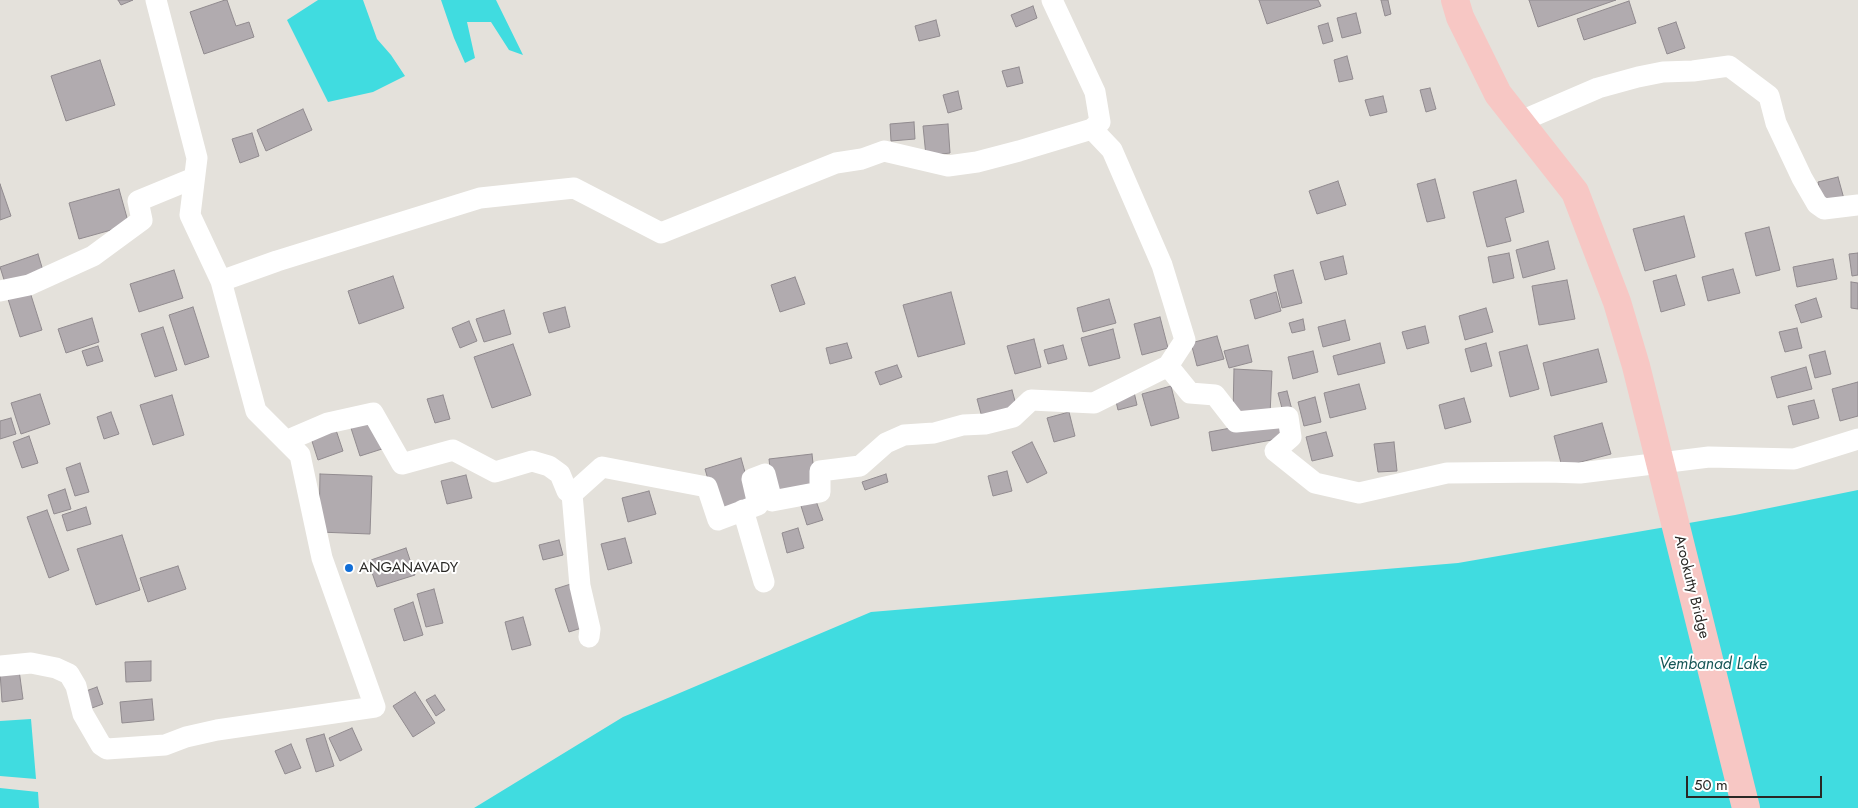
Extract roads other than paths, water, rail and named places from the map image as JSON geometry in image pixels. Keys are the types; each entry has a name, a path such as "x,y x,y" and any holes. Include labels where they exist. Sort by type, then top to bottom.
{"main road":[{"name":"Arookutty Bridge","path":"1454,0 1460,17 1498,94 1575,192 1617,302 1636,366 1746,808"}],"street":[{"path":"0,666 31,663 56,668 69,674 76,686 83,714 101,745 107,750 165,746 186,737 217,730 375,707 322,558 300,455 256,411 221,281 190,215 197,158 156,0"},
{"path":"221,281 286,258 480,198 574,188 661,233 836,163 862,159 884,151 948,166 977,162 1092,129 1100,122 1095,92 1052,0"},
{"path":"1520,122 1598,88 1638,77 1663,72 1693,71 1729,66 1769,96 1776,122 1802,178 1817,204 1824,209 1858,205"},
{"path":"572,494 602,467 707,487 718,520 758,505 752,479 765,474 772,501 820,492 820,471 860,466 886,443 904,435 934,433 963,425 985,424 1013,417 1031,400 1094,403 1168,366 1185,340 1162,265 1112,150 1092,129"},
{"path":"0,291 29,285 93,256 142,220 138,201 194,178"},
{"path":"1168,366 1190,392 1214,395 1236,422 1288,416 1291,437 1275,451 1315,483 1359,493 1447,474 1580,473 1709,457 1794,459 1858,439"},
{"path":"286,441 328,423 373,413 402,464 454,450 495,472 532,461 549,466 560,474 567,491 572,494"},
{"path":"572,494 580,586 590,629 589,637"},
{"path":"742,510 764,582"}],"water":[{"path":"318,0 363,0 377,39 391,55 405,76 373,92 328,102 287,20"},
{"path":"441,0 496,0 523,55 509,50 491,22 467,22 475,58 465,63"},
{"name":"Vembanad Lake","path":"1858,490 1858,808 474,808 623,717 871,612 1458,563 1735,515"},
{"path":"31,719 36,779 0,776 0,721"},
{"path":"0,788 38,792 39,808 0,808"}],"place":[{"name":"ANGANAVADY","path":"349,568"}]}
